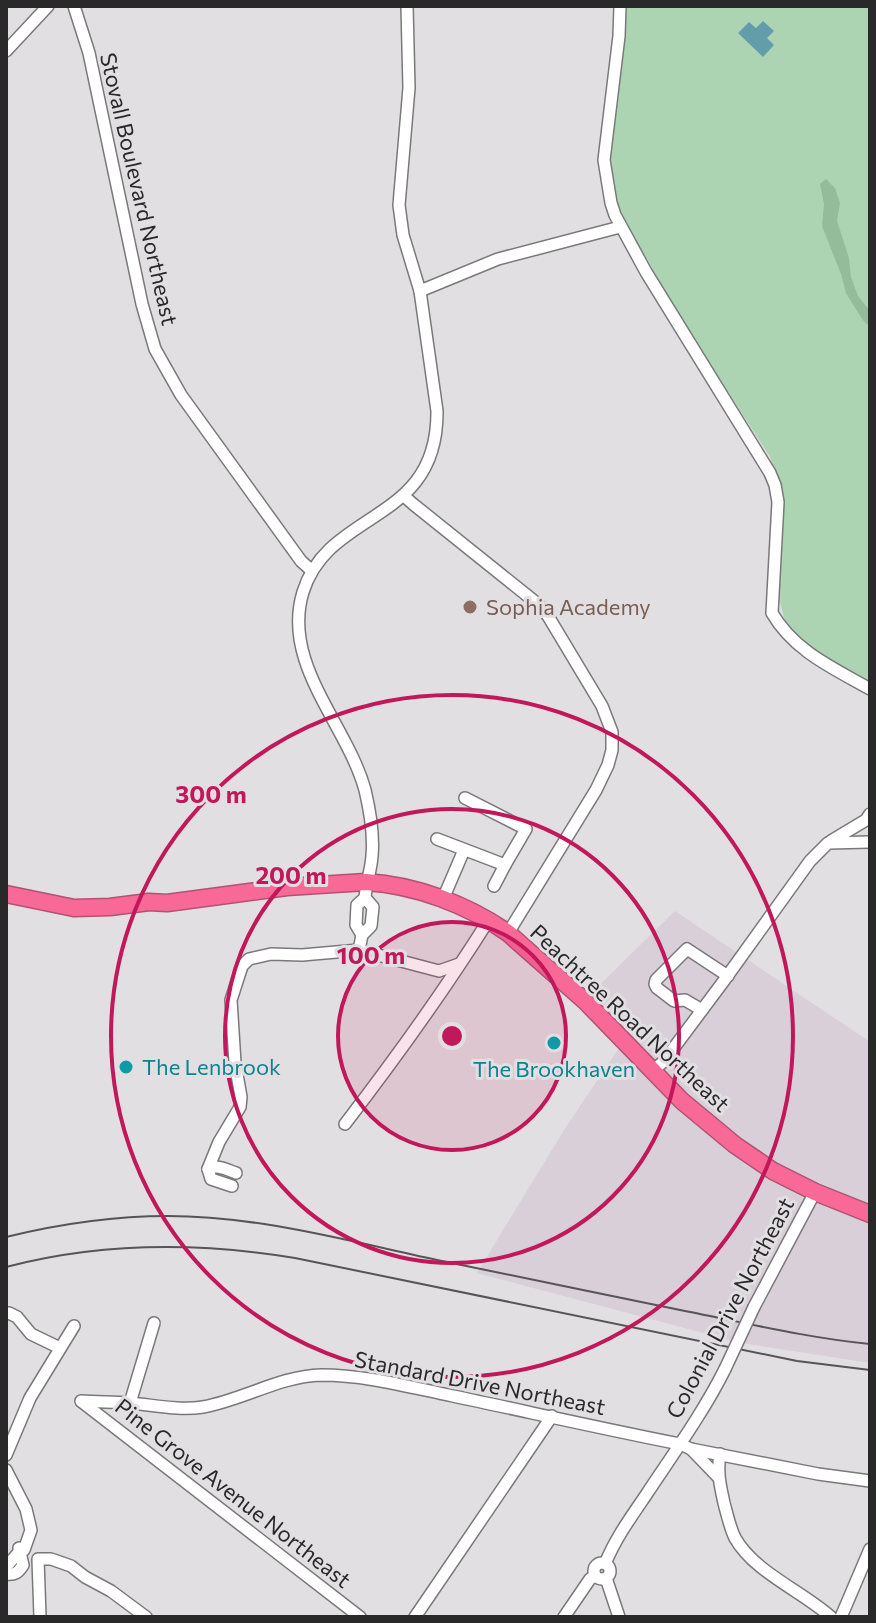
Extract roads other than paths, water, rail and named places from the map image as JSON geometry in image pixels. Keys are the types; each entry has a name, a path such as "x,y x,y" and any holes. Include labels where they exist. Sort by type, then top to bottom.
{"highway":[{"name":"Peachtree Road Northeast","path":"6,894 61,907 99,908 167,903 287,887 366,890 385,884 443,899 508,933 586,1002 682,1101 735,1145 773,1171 870,1214"}],"street":[{"path":"6,51 48,6"},
{"name":"Stovall Boulevard Northeast","path":"74,6 89,53 142,304 155,349 180,393 301,561 312,571"},
{"path":"359,950 362,935 371,926 373,907 366,890 372,835 365,789 353,758 309,671 299,641 298,623 304,589 322,557 404,496 427,465 434,448 437,411 420,291 403,235 399,205 409,98 407,6"},
{"path":"620,6 604,160 611,203 620,227 775,485 778,502 772,613 792,640 811,655 870,689"},
{"path":"420,291 498,259 620,227"},
{"path":"404,496 539,605 602,706 612,732 608,765 596,790 508,933"},
{"path":"465,798 526,829 494,886"},
{"path":"653,1071 664,1061 728,976 810,861 828,843 866,820 870,814"},
{"path":"437,839 462,856 505,865"},
{"path":"828,843 870,842"},
{"path":"443,899 462,856"},
{"path":"345,1124 488,921"},
{"path":"702,1010 685,1000 674,1001 657,988 656,980 687,949 728,976"},
{"path":"208,1169 213,1166 232,1172 228,1185 211,1179 208,1169 219,1142 240,1107 231,1000 242,966 249,959 271,954 302,955 359,950 439,971 459,964"},
{"name":"Colonial Drive Northeast","path":"600,1577 595,1568 605,1564 613,1544 686,1446 815,1192"},
{"path":"6,1314 15,1315 31,1334 60,1348"},
{"path":"130,1403 154,1323"},
{"path":"6,1455 30,1398 74,1326"},
{"name":"Standard Drive Northeast","path":"81,1401 201,1407 281,1382 317,1375 346,1376 552,1416 818,1474 870,1481"},
{"name":"Pine Grove Avenue Northeast","path":"81,1401 352,1615"},
{"path":"415,1617 552,1416"},
{"path":"686,1446 718,1477"},
{"path":"720,1454 718,1477 734,1536 745,1553 831,1617"},
{"path":"6,1470 26,1509 31,1530 24,1550 6,1567"},
{"path":"841,1617 870,1549"},
{"path":"6,1574 13,1575 23,1565 19,1552"},
{"path":"40,1617 38,1559 71,1566 146,1617"},
{"path":"564,1617 590,1579 600,1577 619,1617"}],"water":[{"path":"763,21 774,31 767,38 774,45 763,57 738,33 749,22 756,28"}],"railway":[{"path":"6,1237 127,1217 237,1220 306,1231 777,1330 870,1344"},
{"path":"6,1267 78,1253 150,1247 259,1253 797,1361 870,1370"}],"place":[{"name":"Sophia Academy","path":"470,607"},
{"name":"The Brookhaven","path":"554,1043"},
{"name":"The Lenbrook","path":"126,1067"}]}
